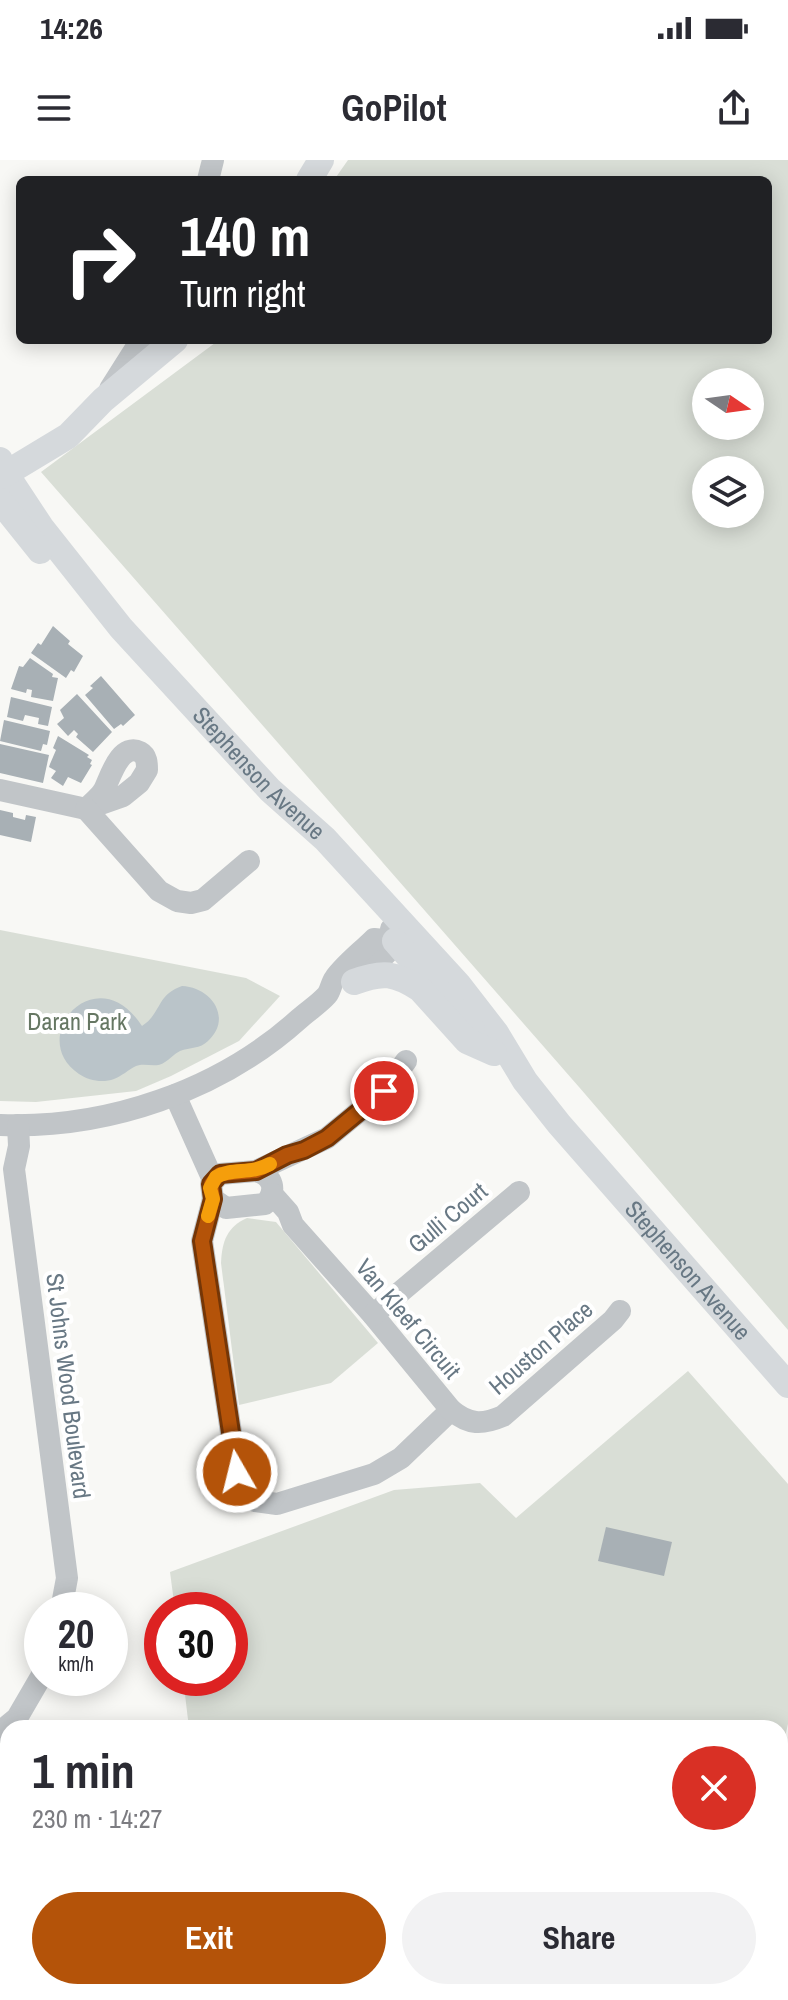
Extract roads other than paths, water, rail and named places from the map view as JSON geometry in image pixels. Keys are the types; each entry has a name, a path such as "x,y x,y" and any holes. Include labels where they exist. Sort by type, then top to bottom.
{"main road":[{"path":"31,511 30,491 38,469 103,400 170,344"},
{"path":"2,466 25,443 103,400"},
{"path":"2,466 68,436"},
{"name":"Stephenson Avenue","path":"2,466 66,561 121,628 270,790 325,839 426,950 496,1033 525,1081 594,1166 788,1385"},
{"name":"Stephenson Avenue","path":"0,501 191,723 395,941 494,1053 525,1081"},
{"path":"354,982 383,973 411,983 467,1041 494,1053"}],"street":[{"path":"103,400 138,344"},
{"path":"0,790 86,809 159,891 177,901 191,903 203,900 249,861"},
{"path":"325,839 386,912 395,941"},
{"path":"6,1125 90,1118 181,1092 253,1055 287,1030 329,993 334,979 374,939 426,950"},
{"path":"329,993 344,990 386,954 395,941"},
{"path":"220,1190 265,1189 304,1150 327,1138 395,1080 406,1061"},
{"path":"181,1092 220,1190"},
{"name":"St Johns Wood Boulevard","path":"6,1125 19,1146 14,1169 67,1578 64,1592"},
{"path":"220,1190 265,1189"},
{"name":"Van Kleef Circuit","path":"220,1190 202,1241 242,1493 255,1501 277,1504 374,1474 401,1458 451,1410 293,1225 288,1212 265,1189"},
{"name":"Gulli Court","path":"373,1315 519,1192"},
{"name":"Houston Place","path":"451,1410 461,1419 474,1424 487,1423 503,1416 620,1311"},
{"path":"15,1720 30,1696"}],"park label":[{"name":"Daran Park","path":"77,1022"}]}
